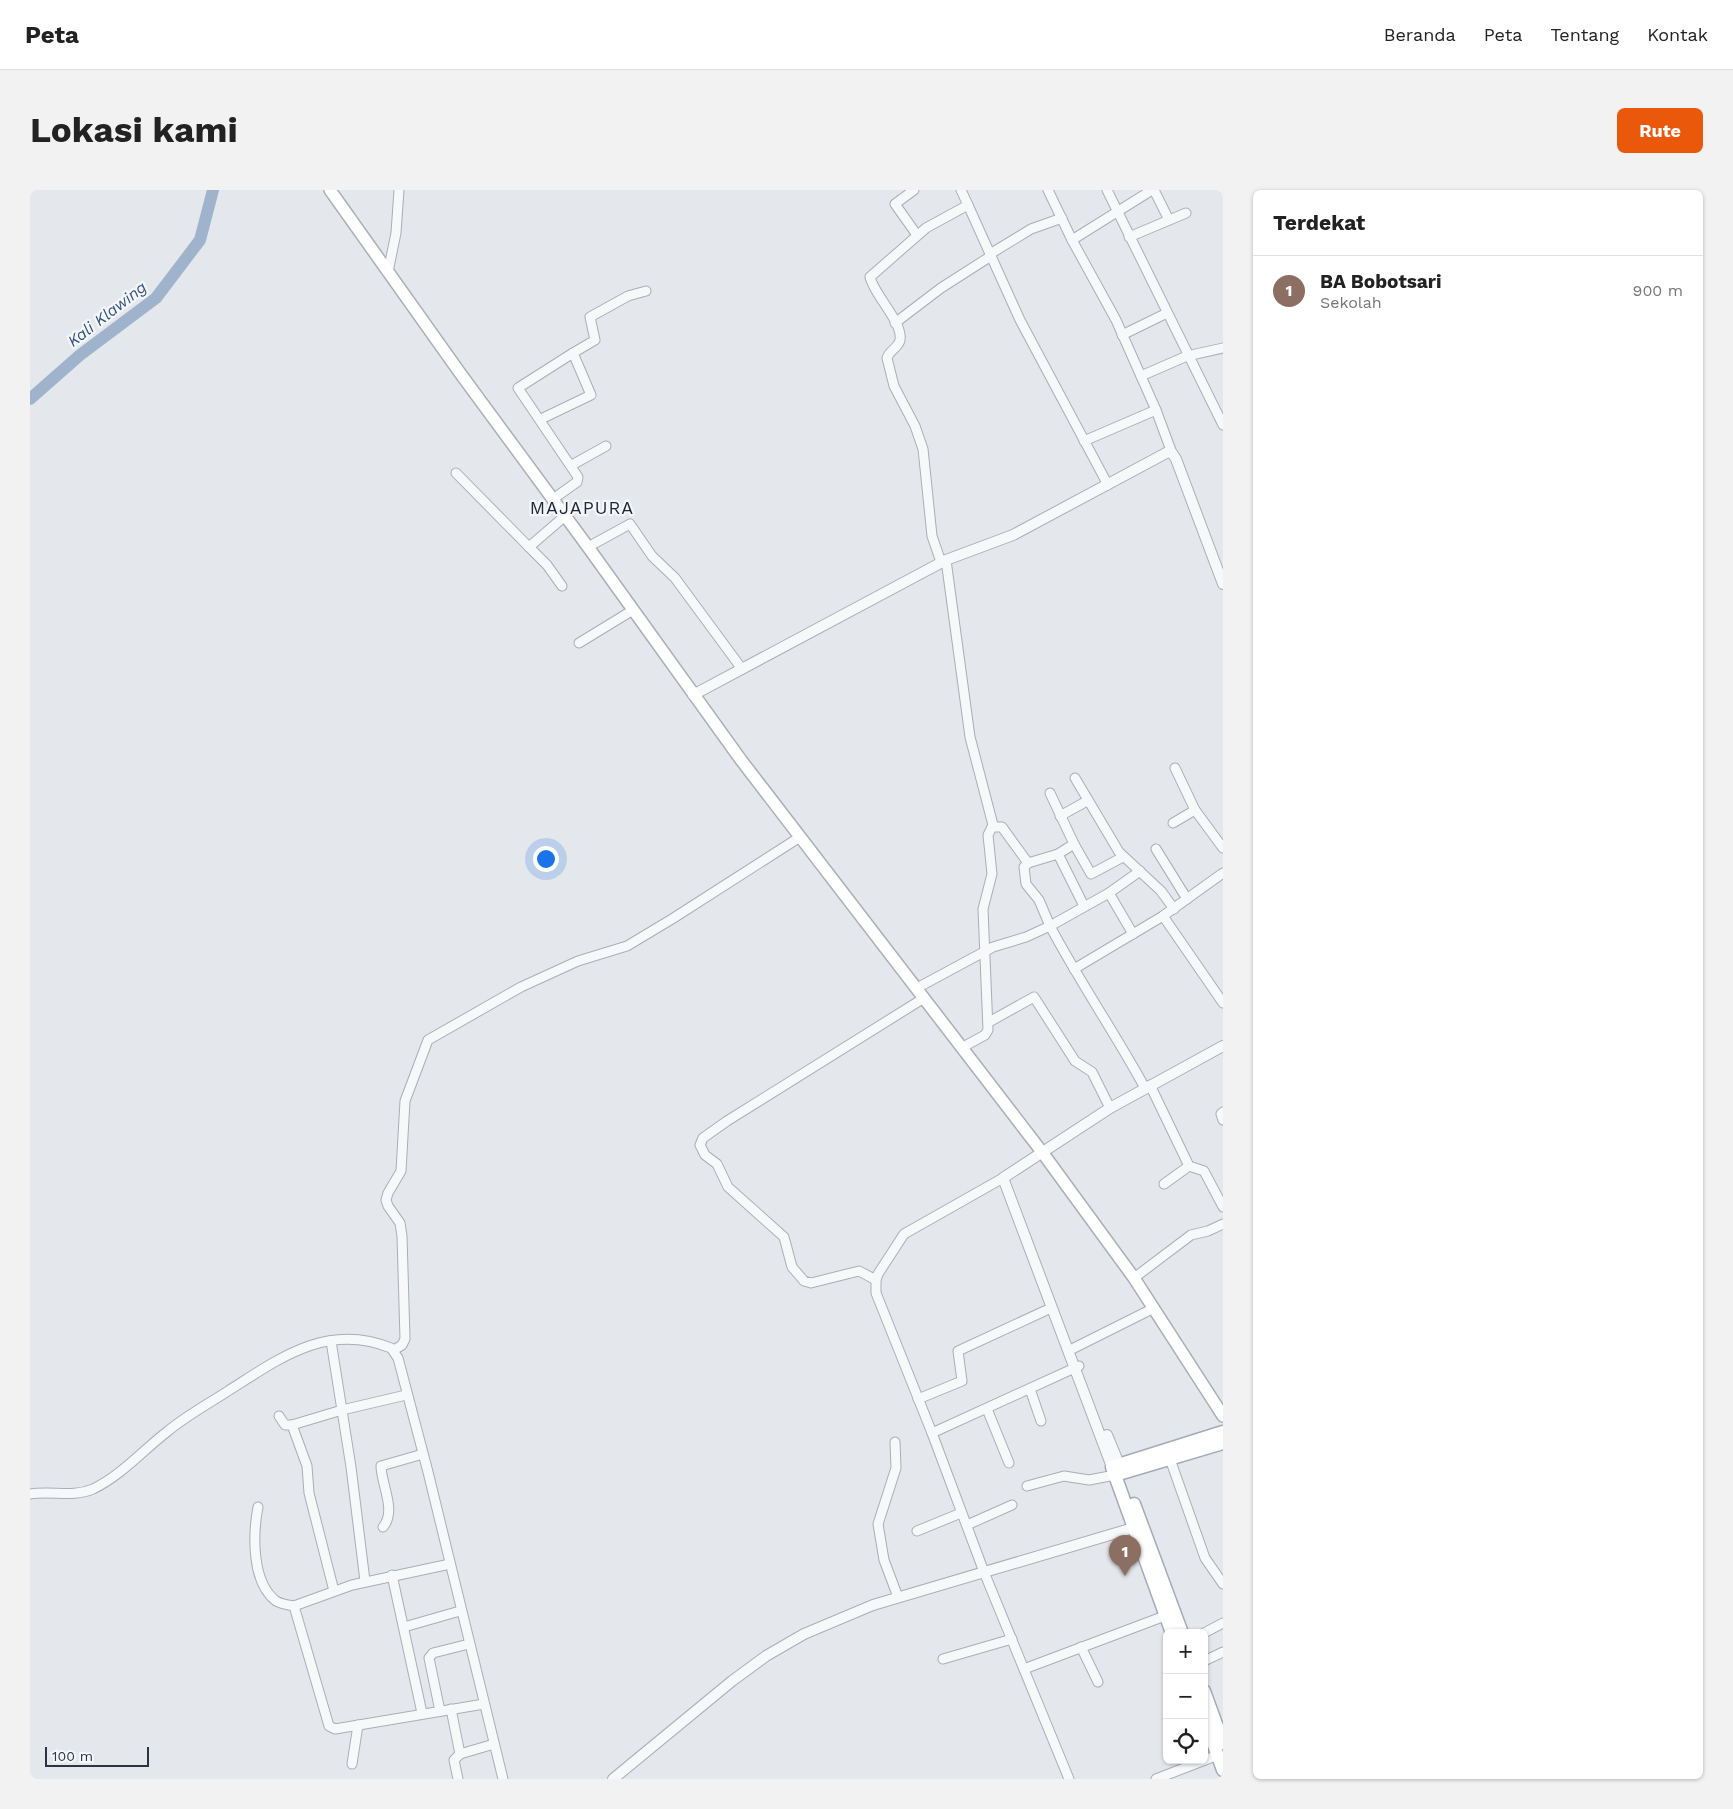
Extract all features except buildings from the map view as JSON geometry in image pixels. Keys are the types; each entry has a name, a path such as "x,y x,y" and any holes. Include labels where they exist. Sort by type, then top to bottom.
{"main road":[{"path":"330,190 693,695 963,1047 1134,1278 1223,1416"},
{"path":"1117,1470 1223,1432"},
{"path":"1117,1470 1170,1460 1223,1443"},
{"path":"1117,1470 1170,1614 1179,1629"},
{"path":"1170,1614 1172,1629"},
{"path":"1208,1706 1220,1749 1223,1770"},
{"path":"1205,1719 1220,1749"}],"street":[{"path":"388,272 396,233 399,190"},
{"path":"914,190 895,204 917,236"},
{"path":"961,190 1020,320 1108,484"},
{"path":"1048,190 1142,376 1172,453 1176,458 1219,563 1223,584"},
{"path":"1107,190 1223,426"},
{"path":"1072,240 1153,190 1169,220"},
{"path":"963,1047 985,1035 989,1022 983,909 992,874 988,835 992,827 992,817 970,737 944,561 932,536 923,449 894,386 887,358 899,342 895,323 870,277 932,224 968,205"},
{"path":"1129,237 1186,213"},
{"path":"895,323 942,288 1031,229 1062,218"},
{"path":"553,499 577,482 578,477 541,419 518,388 594,340 590,319 592,315 628,296 646,291"},
{"path":"1122,335 1167,313"},
{"path":"1142,376 1187,356 1223,348"},
{"path":"541,419 591,395 572,353"},
{"path":"1084,441 1156,410"},
{"path":"572,466 606,446"},
{"path":"693,695 944,561 1013,535 1162,454 1172,453"},
{"path":"456,473 547,565 562,586"},
{"path":"529,546 565,516"},
{"path":"588,547 630,524 652,556 675,578 742,669"},
{"path":"579,643 633,610"},
{"path":"1175,768 1196,810 1223,848"},
{"path":"1075,778 1087,801 1123,857 1161,891 1174,909"},
{"path":"1050,793 1074,844 1091,874 1123,857"},
{"path":"1060,816 1087,801"},
{"path":"1173,823 1196,810"},
{"path":"992,827 1002,827 1028,863"},
{"path":"394,1350 402,1345 405,1339 402,1236 400,1223 386,1200 401,1171 405,1101 428,1040 521,987 578,961 632,943 800,836"},
{"path":"1074,844 1058,854 1028,863 1024,867 1024,877 1029,890 1043,908 1050,926 1074,969 1147,1086 1189,1166 1204,1171 1223,1207"},
{"path":"1156,849 1187,899"},
{"path":"1058,854 1084,906"},
{"path":"917,988 985,952 1050,926 1109,893 1140,872"},
{"path":"1074,969 1174,909 1223,873"},
{"path":"1109,893 1133,934"},
{"path":"1163,916 1223,1003"},
{"path":"989,1022 1034,997 1075,1061 1088,1069 1095,1078 1110,1108"},
{"path":"876,1280 859,1271 811,1283 804,1281 792,1267 784,1236 728,1188 717,1164 705,1155 700,1145 704,1138 727,1121 924,998"},
{"path":"1069,1779 984,1572 932,1433 878,1300 876,1280 886,1258 904,1234 1006,1177 1110,1108 1147,1086 1223,1046"},
{"path":"1223,1112 1221,1114 1223,1120"},
{"path":"1164,1184 1189,1166"},
{"path":"1006,1177 1051,1308 1077,1367 1117,1470 1089,1480 1064,1476 1027,1486"},
{"path":"1006,1177 1072,1349 1077,1367"},
{"path":"1134,1278 1191,1235 1208,1231 1223,1224"},
{"path":"918,1399 962,1381 958,1351 1051,1308"},
{"path":"1072,1349 1154,1308"},
{"path":"30,1494 72,1494 93,1489 127,1466 175,1425 259,1372 305,1346 331,1341 366,1340 379,1343 394,1350"},
{"path":"331,1341 365,1581"},
{"path":"394,1350 423,1454 460,1611 503,1779"},
{"path":"932,1433 1077,1367"},
{"path":"1030,1389 1041,1421"},
{"path":"279,1416 285,1425 292,1425 342,1410 406,1395"},
{"path":"987,1409 1008,1463"},
{"path":"292,1425 307,1466 309,1493 334,1591"},
{"path":"895,1442 896,1468 878,1524 884,1560 898,1597"},
{"path":"383,1527 387,1523 388,1513 382,1466 423,1454"},
{"path":"1170,1460 1205,1558 1223,1584"},
{"path":"967,1525 1012,1505"},
{"path":"258,1507 256,1541 262,1580 276,1601 294,1606 365,1581 450,1564"},
{"path":"917,1530 961,1514"},
{"path":"613,1779 732,1681 766,1656 833,1620 898,1597 1138,1527"},
{"path":"392,1575 422,1714"},
{"path":"294,1606 327,1723 335,1729 484,1704"},
{"path":"404,1627 460,1611"},
{"path":"1024,1669 1170,1614"},
{"path":"1208,1631 1223,1624"},
{"path":"943,1659 1012,1639"},
{"path":"440,1711 429,1661 433,1653 469,1644"},
{"path":"1081,1647 1098,1682"},
{"path":"1208,1659 1223,1652"},
{"path":"412,1664 429,1661"},
{"path":"451,1710 460,1754"},
{"path":"352,1764 358,1725"},
{"path":"458,1779 454,1760 460,1754 494,1744"},
{"path":"1156,1779 1220,1749"}],"waterway":[{"name":"Kali Klawing","path":"30,399 80,355 156,298 200,240 213,190"}],"place":[{"name":"BA Bobotsari","path":"1125,1576"}],"district":[{"name":"MAJAPURA","path":"582,507"}]}
